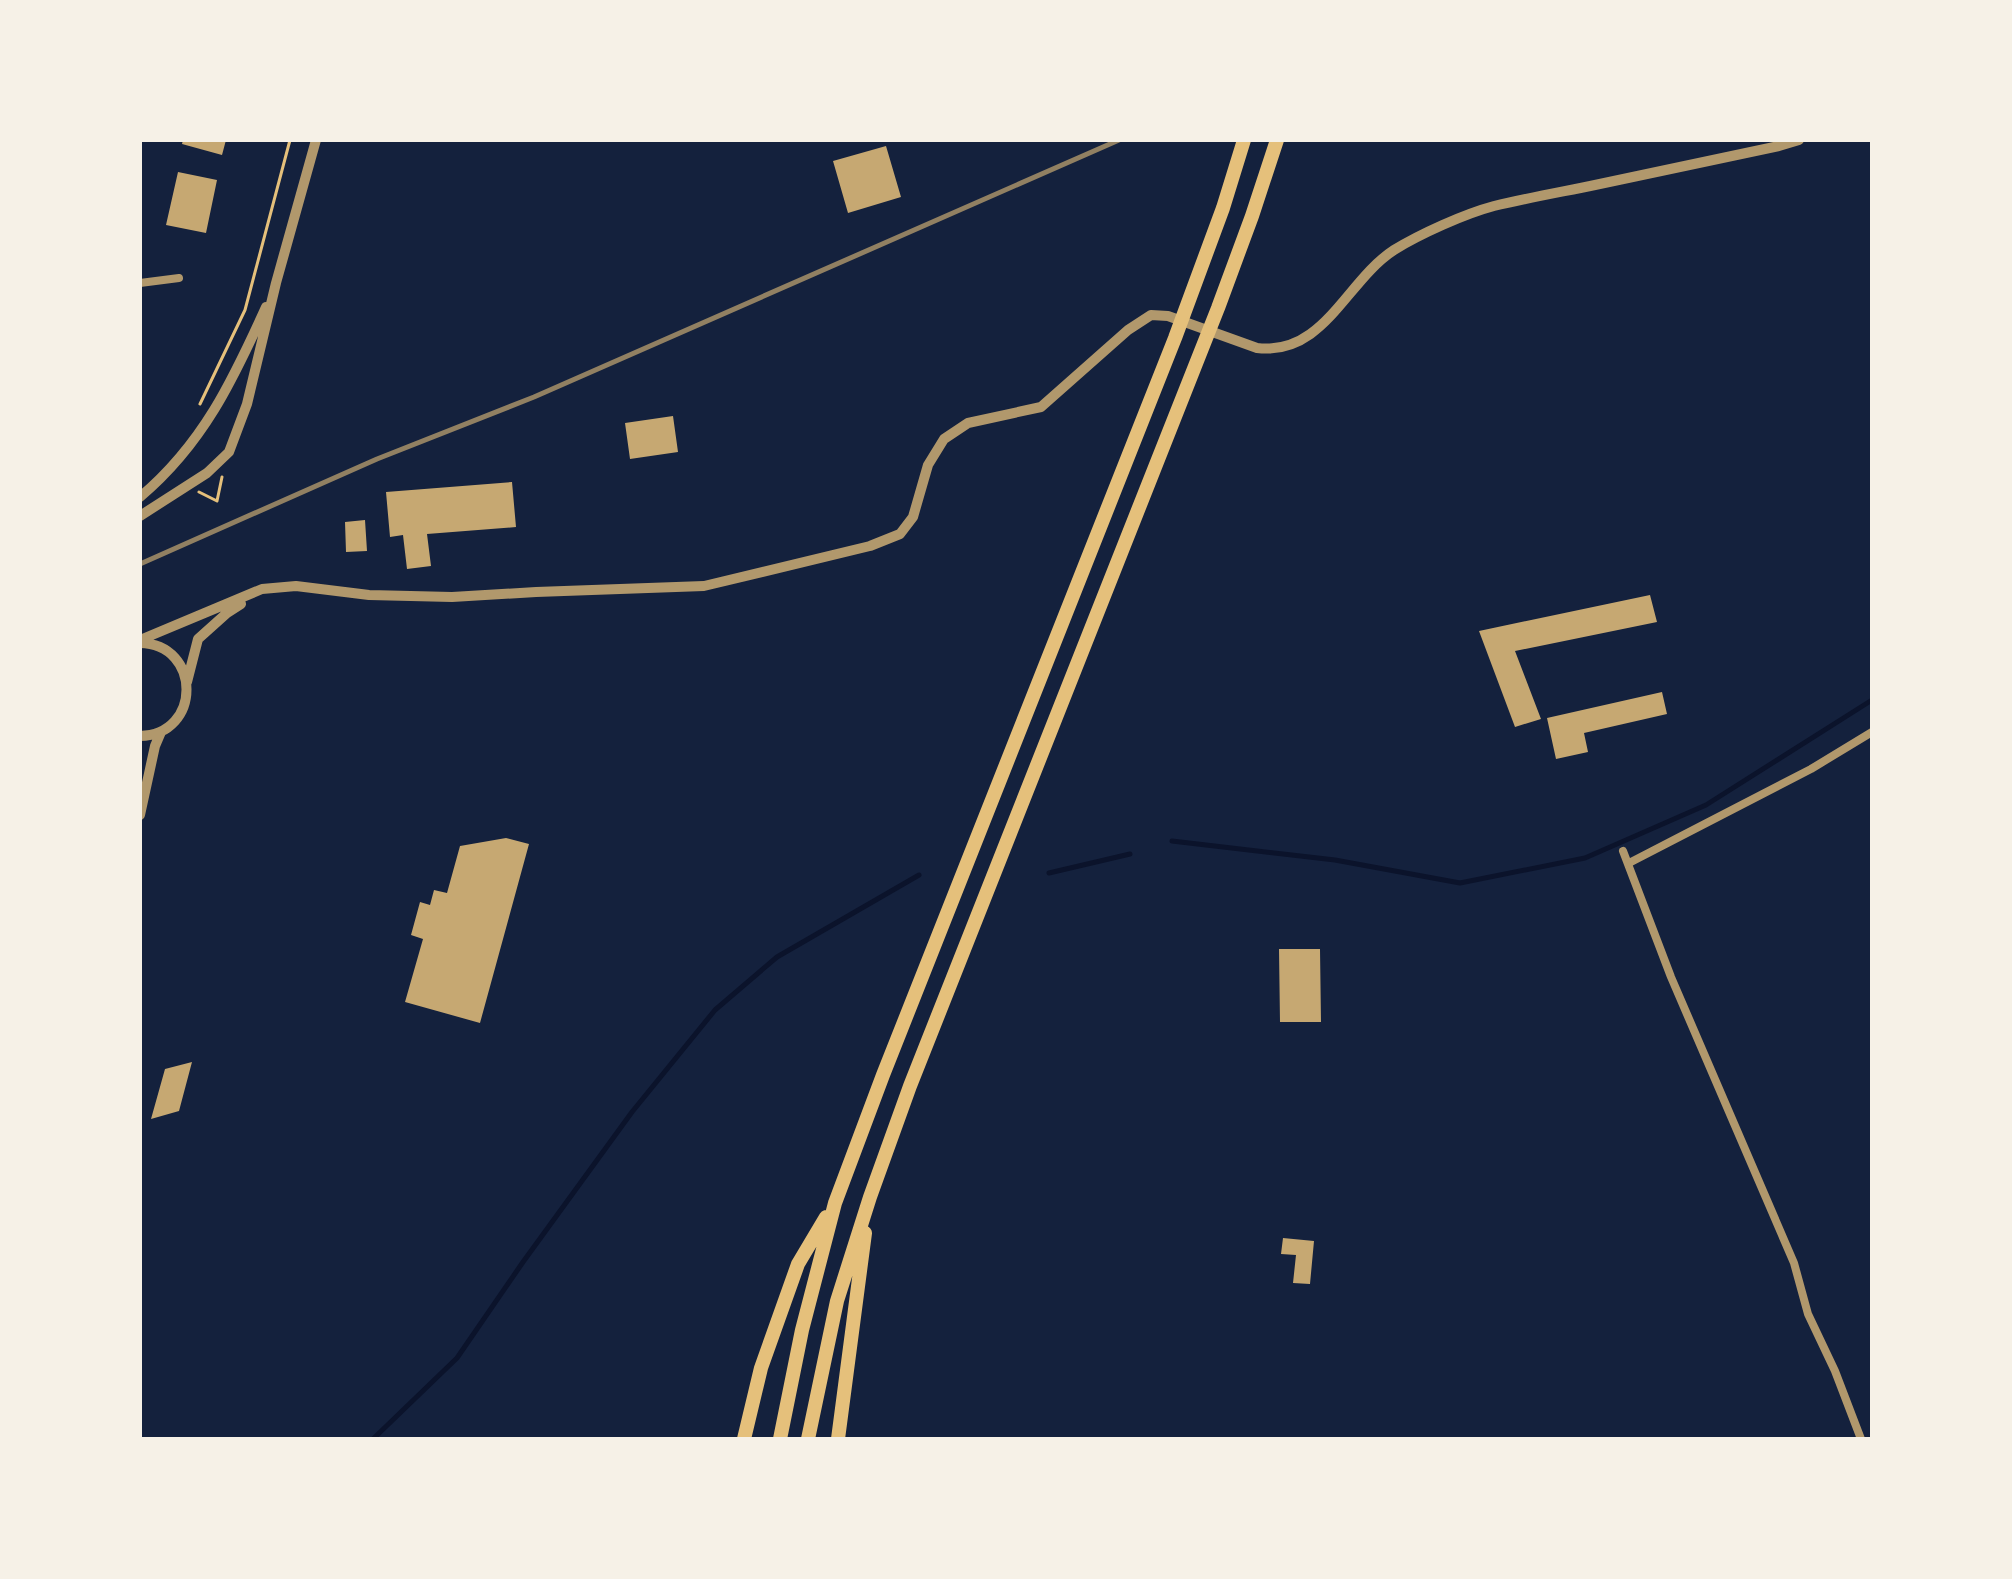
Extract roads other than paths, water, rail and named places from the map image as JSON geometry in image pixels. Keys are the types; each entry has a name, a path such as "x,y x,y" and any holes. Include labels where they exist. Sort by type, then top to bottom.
{"main road":[{"path":"780,1439 802,1330 835,1203 1175,338 1223,208 1244,140"},
{"path":"808,1439 837,1301 910,1086 1218,308 1277,140"},
{"path":"838,1439 870,1197"},
{"path":"744,1439 761,1368 798,1264 835,1203"}],"street":[{"path":"140,516 207,473 229,452 247,404 276,283 316,140"},
{"path":"140,641 262,589 296,586 369,595 452,597 704,586 870,546 900,534 913,517 928,465 944,439 968,423 1041,407 1119,337 1151,315 1168,316 1257,348 1283,348 1316,331 1375,265 1394,250 1439,227 1491,207 1799,140"},
{"path":"140,283 179,278"},
{"path":"140,497 184,455 203,429 243,358 276,283"},
{"path":"140,736 161,732 181,713 198,639 227,613 262,589"},
{"path":"140,641 162,648 174,657 183,669 187,683"},
{"path":"141,810 161,732"},
{"path":"1629,863 1811,769 1872,732"},
{"path":"140,794 141,810"},
{"path":"1623,851 1671,977 1794,1263 1808,1314 1835,1371 1861,1439"}],"waterway":[{"path":"1172,841 1335,860 1460,883 1585,858 1706,805 1872,700"},
{"path":"1049,873 1130,854"},
{"path":"373,1439 457,1358 632,1112 715,1010 777,957 919,875"}],"railway":[{"path":"140,564 377,459 534,397 1119,140"}]}
